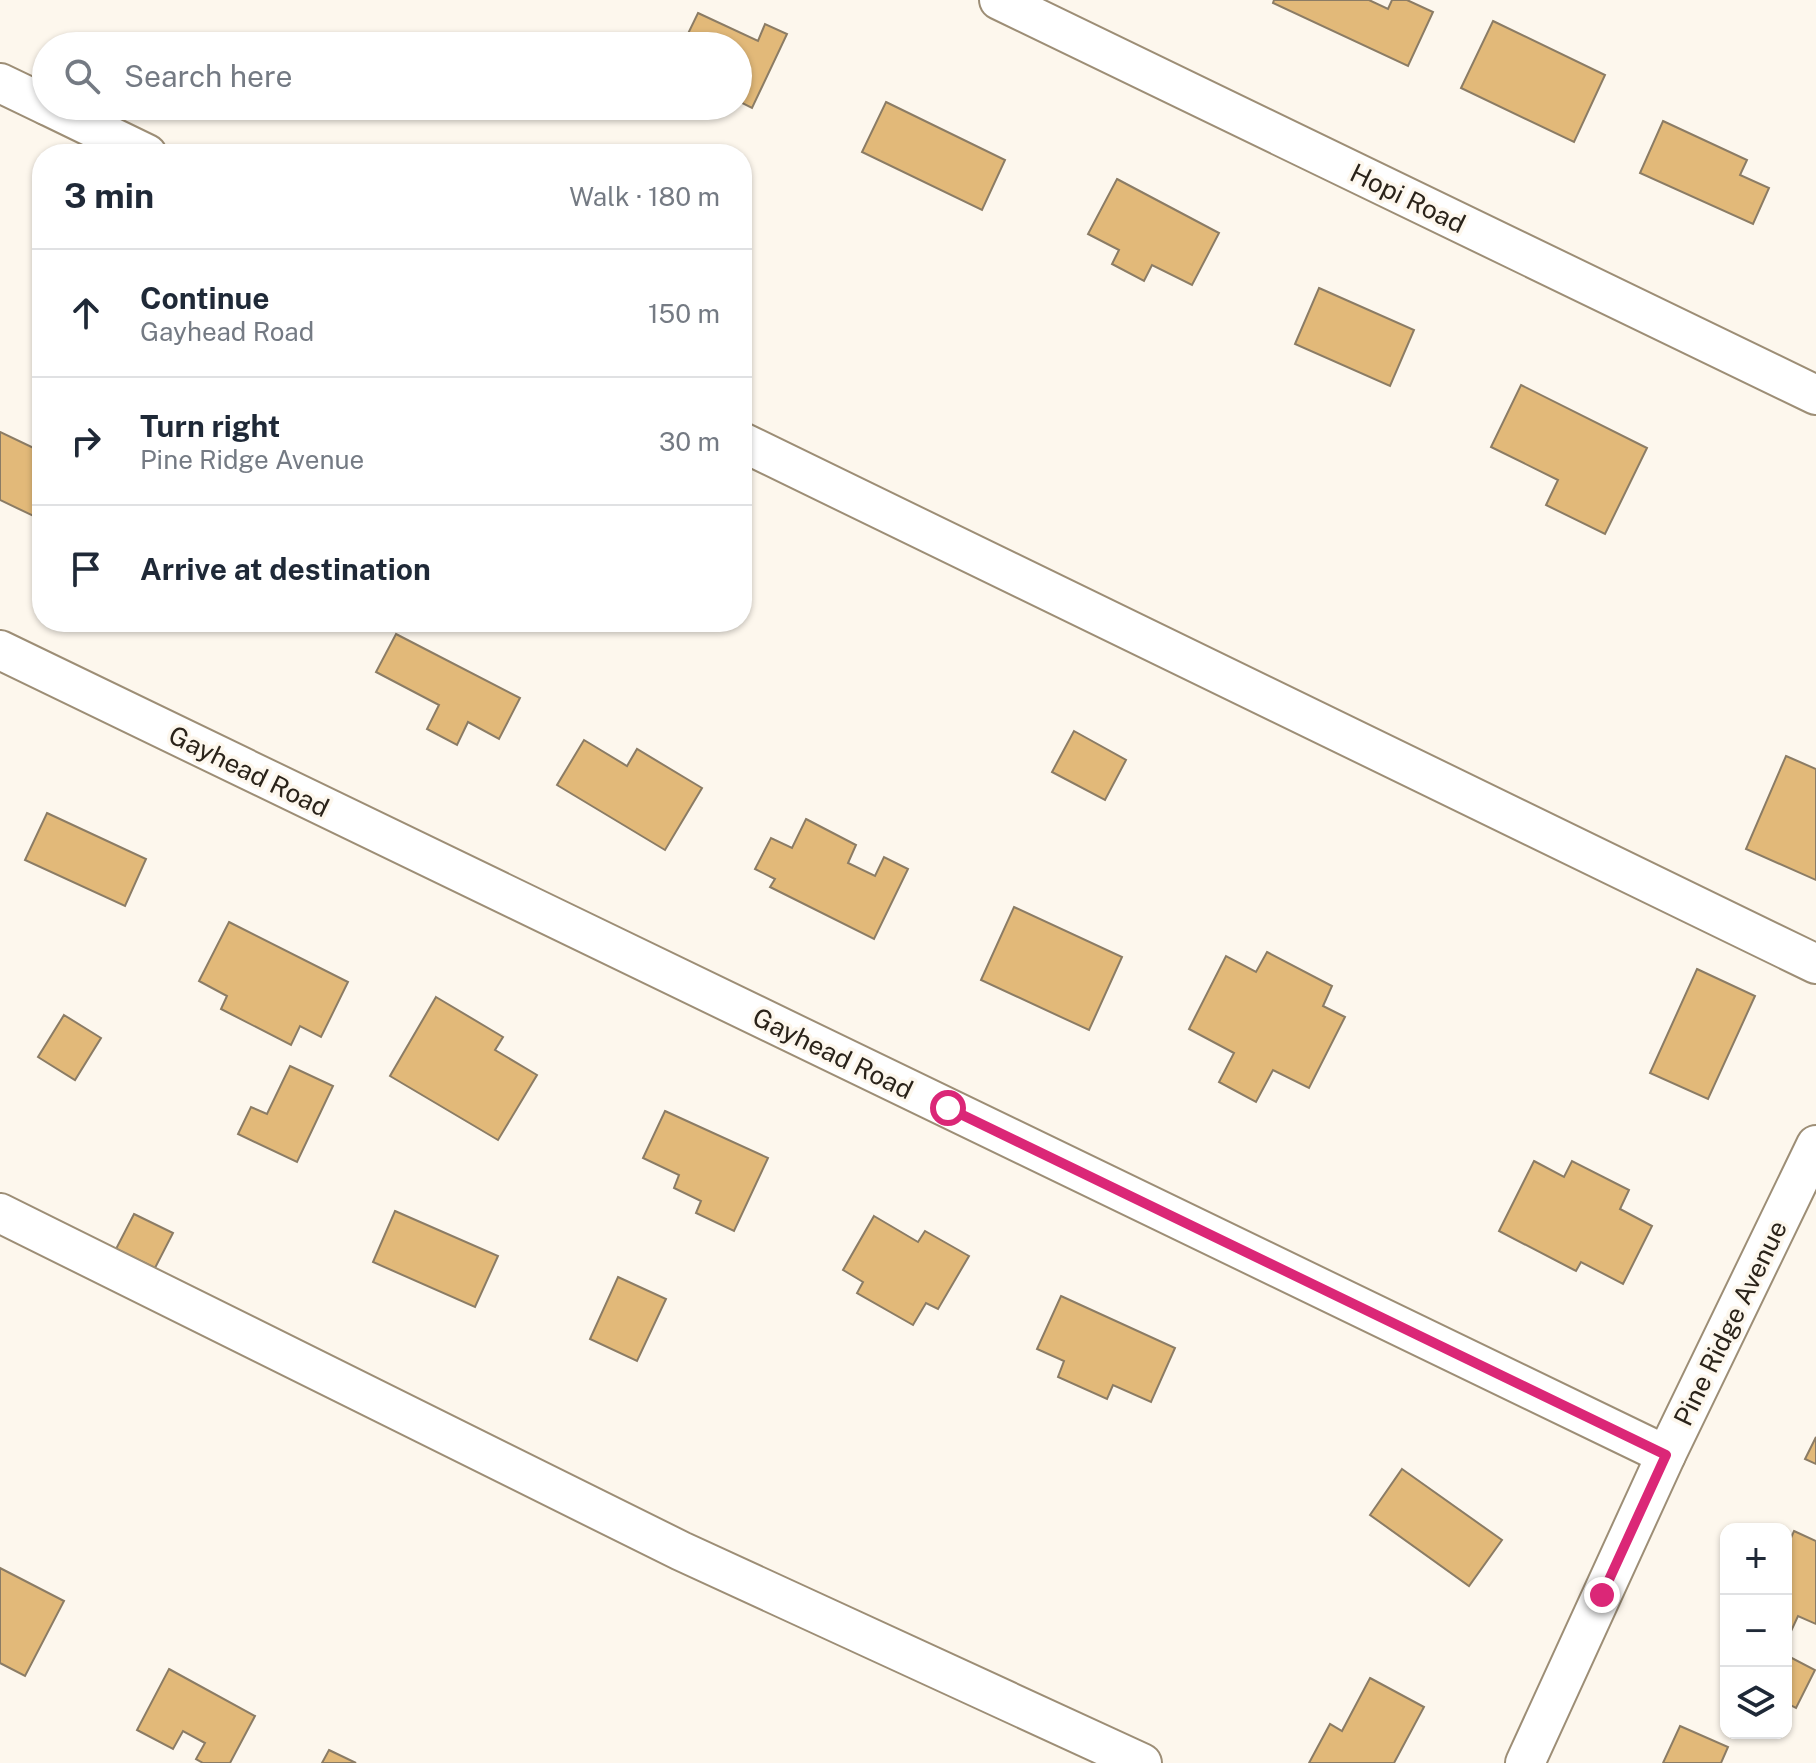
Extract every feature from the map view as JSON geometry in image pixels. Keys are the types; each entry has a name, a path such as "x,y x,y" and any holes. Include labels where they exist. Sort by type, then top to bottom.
{"street":[{"name":"Hopi Road","path":"999,0 1816,395"},
{"path":"0,83 32,99"},
{"path":"76,120 126,144"},
{"path":"752,447 1816,964"},
{"name":"Gayhead Road","path":"0,650 1666,1455"},
{"name":"Pine Ridge Avenue","path":"1525,1763 1666,1455 1816,1145"},
{"path":"0,1213 681,1551 1142,1763"}],"building":[{"path":"1274,0 1369,0 1388,9 1392,0 1407,0 1433,12 1408,66 1273,3"},
{"path":"698,13 739,32 689,32"},
{"path":"1493,21 1605,75 1574,142 1461,88"},
{"path":"765,24 787,34 752,108 752,38 758,41"},
{"path":"886,102 1005,160 982,210 862,152"},
{"path":"1663,121 1747,160 1740,175 1769,188 1753,224 1640,173"},
{"path":"1117,179 1219,233 1192,285 1152,265 1144,281 1112,264 1119,250 1088,234"},
{"path":"1319,288 1414,330 1390,386 1295,344"},
{"path":"1521,385 1647,448 1605,534 1546,505 1558,480 1491,447"},
{"path":"0,432 32,447 32,515 0,500"},
{"path":"396,634 520,698 499,739 468,722 457,745 427,729 439,705 376,672"},
{"path":"1074,731 1126,760 1105,800 1052,772"},
{"path":"584,740 627,766 637,749 702,788 665,850 557,785"},
{"path":"1786,756 1816,769 1816,880 1746,849"},
{"path":"47,813 146,859 125,906 25,860"},
{"path":"806,819 856,845 848,863 875,876 884,857 908,869 874,939 770,887 775,879 755,869 771,838 792,848"},
{"path":"1014,907 1122,957 1089,1030 981,980"},
{"path":"229,922 348,982 321,1037 300,1026 291,1045 221,1009 227,996 199,981"},
{"path":"1267,952 1332,986 1323,1006 1345,1017 1309,1088 1273,1070 1256,1102 1219,1082 1234,1053 1189,1029 1226,956 1256,972"},
{"path":"1697,969 1755,996 1708,1099 1650,1073"},
{"path":"436,997 503,1037 495,1050 537,1075 498,1140 390,1076"},
{"path":"64,1015 101,1038 75,1080 38,1057"},
{"path":"290,1066 333,1086 297,1162 238,1134 251,1107 267,1114"},
{"path":"665,1111 768,1158 734,1231 696,1213 701,1201 674,1188 679,1175 643,1158"},
{"path":"1534,1161 1564,1177 1572,1161 1629,1190 1620,1209 1652,1226 1623,1284 1581,1262 1576,1271 1499,1231"},
{"path":"395,1211 498,1256 475,1307 373,1262"},
{"path":"134,1214 173,1233 155,1268 116,1249"},
{"path":"874,1216 918,1242 925,1231 969,1256 938,1309 926,1303 913,1325 857,1293 863,1282 843,1270"},
{"path":"618,1277 666,1299 637,1361 590,1339"},
{"path":"1061,1296 1175,1348 1151,1402 1113,1385 1107,1399 1058,1377 1064,1361 1037,1349"},
{"path":"1816,1437 1816,1464 1805,1459"},
{"path":"1402,1469 1502,1540 1469,1586 1370,1515"},
{"path":"1794,1531 1816,1541 1816,1624 1798,1616 1792,1629 1792,1595"},
{"path":"0,1568 64,1601 25,1676 0,1663"},
{"path":"1792,1658 1815,1670 1796,1708 1792,1706"},
{"path":"169,1669 255,1716 230,1763 203,1763 196,1759 205,1743 183,1731 173,1749 137,1730"},
{"path":"1370,1678 1424,1707 1394,1763 1309,1763 1330,1724 1342,1731"},
{"path":"1680,1726 1728,1747 1721,1763 1663,1763"},
{"path":"329,1750 356,1763 322,1763"}],"route":[{"path":"948,1108 1666,1455 1602,1595"}]}
